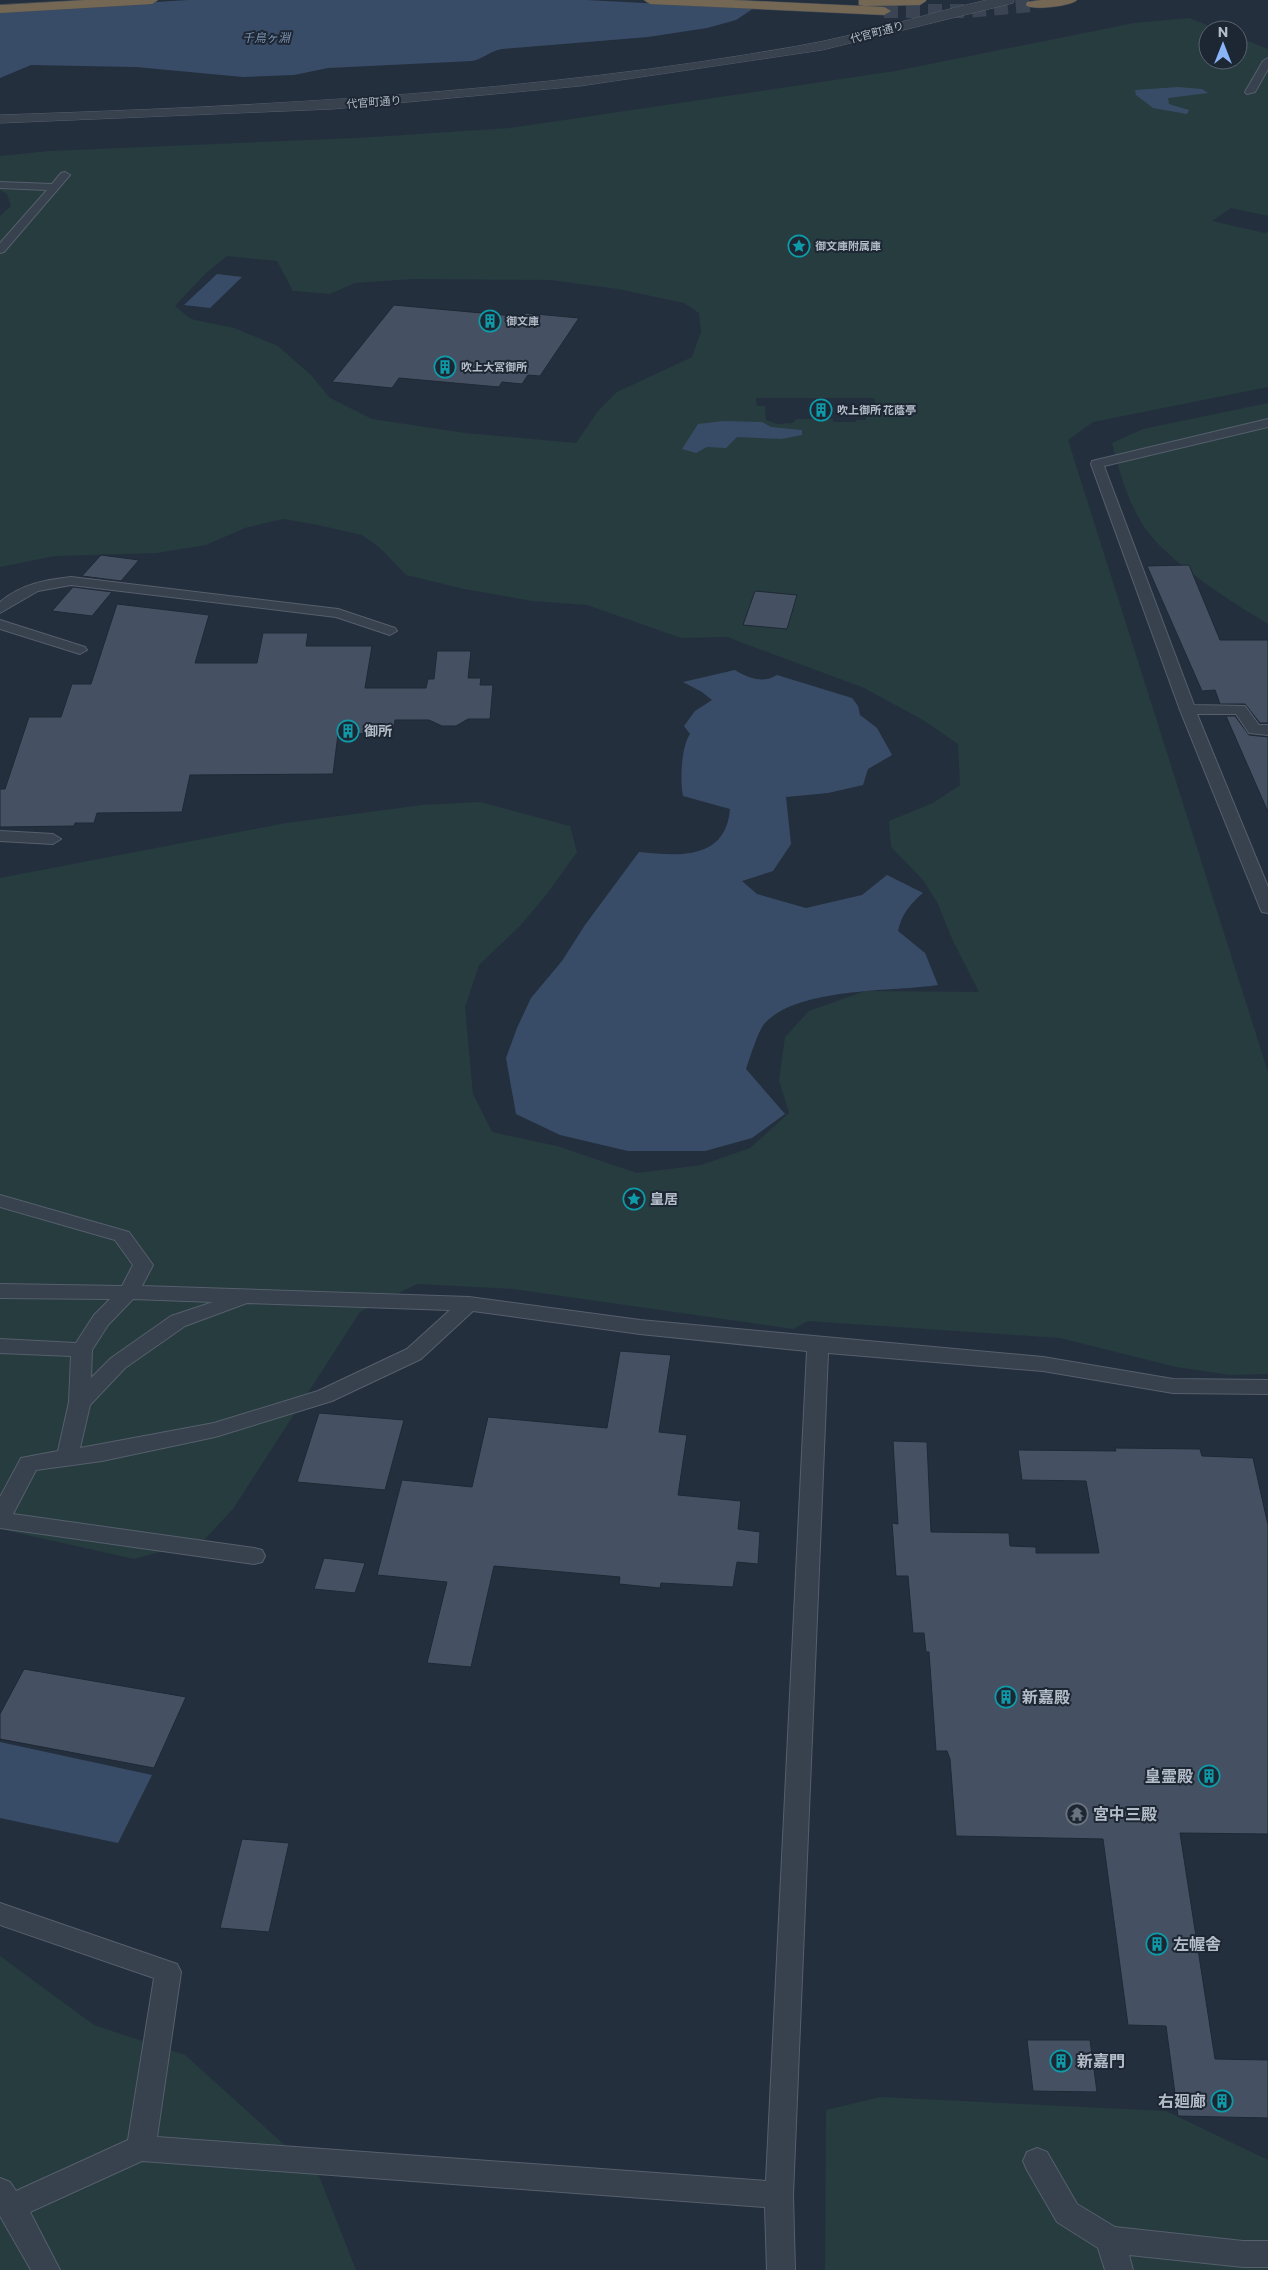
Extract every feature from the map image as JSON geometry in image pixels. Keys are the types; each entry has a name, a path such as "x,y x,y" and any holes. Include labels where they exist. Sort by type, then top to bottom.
{"highway":[{"path":"0,3 53,0"},
{"path":"0,9 152,0"},
{"path":"650,0 820,4 920,1"},
{"path":"787,0 884,11"},
{"path":"1032,5 1071,0"}],"street":[{"name":"代官町通り","path":"745,58 986,0"},
{"name":"代官町通り","path":"0,119 200,113 381,102 528,89 745,58 844,41 933,17 1008,0"}],"lane":[{"path":"1250,92 1268,61"},
{"path":"0,250 65,175"},
{"path":"0,185 56,187"},
{"path":"1268,423 1097,464 1188,710 1268,908"},
{"path":"0,609 6,598 37,585 71,581 338,613 390,630"},
{"path":"29,589 66,593"},
{"path":"0,624 80,650"},
{"path":"1188,710 1240,709 1254,730 1268,730"},
{"path":"0,836 53,839"},
{"path":"0,1201 122,1236 143,1265 129,1292 102,1320 82,1350 80,1402 68,1458"},
{"path":"0,1291 129,1292 468,1304 640,1326 818,1345 1043,1364 1173,1386 1268,1388"},
{"path":"80,1402 118,1363 178,1322 249,1296"},
{"path":"254,1556 0,1519 29,1464 102,1453 215,1430 325,1396 414,1354 468,1304"},
{"path":"781,2270 779,2195 818,1345"},
{"path":"0,1346 82,1350"},
{"path":"0,1914 168,1972 141,2148"},
{"path":"46,2270 5,2199 141,2148 779,2195"},
{"path":"1037,2161 1067,2213 1110,2240 1242,2254 1268,2254"},
{"path":"1110,2240 1119,2270"}],"green space":[{"path":"1189,18 1198,21 1198,70 1248,70 1248,41 1268,49 1268,216 1231,208 1212,221 1265,233 1268,231 1268,387 1093,422 1068,440 1268,1072 1268,1374 1230,1375 1176,1367 1060,1338 808,1321 793,1329 513,1289 417,1284 360,1312 233,1509 204,1540 134,1559 0,1529 0,878 286,823 422,805 480,802 570,826 577,852 547,894 520,926 479,965 465,1007 473,1094 492,1132 557,1146 637,1173 701,1165 750,1148 789,1113 779,1080 785,1037 809,1011 865,991 979,992 953,941 937,902 923,880 891,847 889,821 933,803 960,785 958,744 923,720 864,688 727,637 681,638 587,605 532,601 464,589 406,575 380,548 362,535 283,519 245,528 206,545 157,553 55,556 0,567 0,216 11,206 7,194 0,190 0,156 49,151 357,138 510,128 895,71 1134,23","holes":["227,256 277,261 293,291 330,294 355,283 413,279 550,280 618,289 684,303 699,313 701,332 692,357 617,392 598,411 576,443 465,433 372,419 330,398 311,375 278,346 234,328 191,319 175,306 205,274","756,398 874,398 877,415 866,415 866,420 833,422 833,419 796,419 793,423 777,424 766,420 765,406 757,406"]},
{"path":"1268,403 1268,624 1198,578 1164,550 1151,536 1131,503 1112,443 1143,429"},
{"path":"0,1956 94,2025 185,2055 319,2176 356,2270 0,2270"},
{"path":"880,2097 1166,2111 1268,2160 1268,2270 825,2270 826,2110"}],"water":[{"name":"千鳥ヶ淵","path":"0,0 766,0 736,20 707,28 648,37 502,49 472,61 328,68 294,75 243,77 136,67 31,65 0,78"},
{"path":"1178,87 1202,89 1208,93 1168,98 1169,104 1189,110 1187,114 1153,108 1136,95 1135,90"},
{"path":"217,274 242,277 210,308 184,305"},
{"path":"723,421 762,422 771,427 802,430 802,435 781,439 737,437 726,448 707,447 696,453 682,449 698,424"},
{"path":"735,670 756,679 772,678 777,675 852,698 858,706 860,715 877,728 892,755 868,769 863,785 828,793 786,797 791,844 773,871 742,881 757,894 806,908 862,895 887,875 923,893 907,910 901,920 898,931 925,953 938,985 822,997 780,1011 765,1023 757,1038 746,1069 785,1114 752,1138 705,1151 628,1151 560,1135 516,1114 506,1058 517,1028 531,998 562,961 585,925 639,852 683,854 709,847 719,838 726,826 730,809 683,796 682,764 690,734 684,726 695,711 712,700 702,692 683,682"},
{"path":"0,1742 152,1775 118,1843 0,1818"}],"pier":[{"path":"0,0 188,0 0,12"},
{"path":"586,0 769,0 758,9"}],"building":[{"path":"394,305 525,317 525,313 579,318 540,376 528,375 522,384 502,382 499,387 399,378 392,388 332,382"},
{"path":"101,555 139,560 121,581 82,576"},
{"path":"1189,565 1220,640 1268,640 1268,723 1260,723 1245,704 1220,704 1215,690 1202,691 1147,566"},
{"path":"73,587 112,592 92,616 52,611"},
{"path":"755,591 797,595 787,629 743,625"},
{"name":"御所","path":"117,604 209,615 195,663 257,663 263,633 308,633 306,646 372,646 365,688 426,688 428,679 434,679 437,651 471,651 468,678 481,678 480,685 493,685 490,719 468,719 456,726 442,726 429,720 395,720 393,733 338,734 333,774 190,775 182,812 97,813 94,823 75,823 74,826 0,827 0,789 5,789 29,717 61,717 72,684 91,684"},
{"path":"1226,716 1235,716 1249,735 1268,737 1268,812"},
{"path":"620,1351 671,1355 659,1432 687,1435 678,1495 741,1501 738,1529 760,1532 758,1564 737,1562 733,1587 661,1583 660,1588 619,1584 620,1577 494,1566 471,1667 427,1663 447,1582 377,1575 402,1480 472,1487 488,1417 607,1428"},
{"path":"319,1413 404,1420 385,1490 297,1482"},
{"path":"893,1441 927,1442 931,1532 1009,1533 1010,1546 1036,1547 1036,1553 1099,1553 1086,1481 1022,1480 1018,1450 1116,1451 1115,1448 1200,1449 1202,1456 1253,1458 1268,1525 1268,1834 1180,1833 1215,2059 1268,2060 1268,2118 1178,2116 1166,2026 1128,2025 1103,1839 956,1836 950,1759 947,1751 936,1751 929,1652 926,1652 924,1633 913,1633 908,1576 896,1576 892,1523 898,1524"},
{"path":"324,1558 365,1563 355,1593 314,1589"},
{"path":"24,1669 186,1697 154,1768 0,1739 0,1714"},
{"path":"242,1839 289,1843 269,1932 220,1928"},
{"name":"新嘉門","path":"1027,2040 1090,2040 1097,2092 1033,2091"}],"tunnel":[{"path":"884,11 968,11 1032,5"}],"place":[{"name":"御文庫附属庫","path":"799,246"},
{"name":"御文庫","path":"490,321"},
{"name":"吹上大宮御所","path":"445,367"},
{"name":"吹上御所 花蔭亭","path":"821,410"},
{"name":"御所","path":"348,731"},
{"name":"皇居","path":"634,1199"},
{"name":"新嘉殿","path":"1006,1697"},
{"name":"皇霊殿","path":"1209,1776"},
{"name":"宮中三殿","path":"1077,1814"},
{"name":"左幄舎","path":"1157,1944"},
{"name":"新嘉門","path":"1061,2061"},
{"name":"右廻廊","path":"1222,2101"}]}
